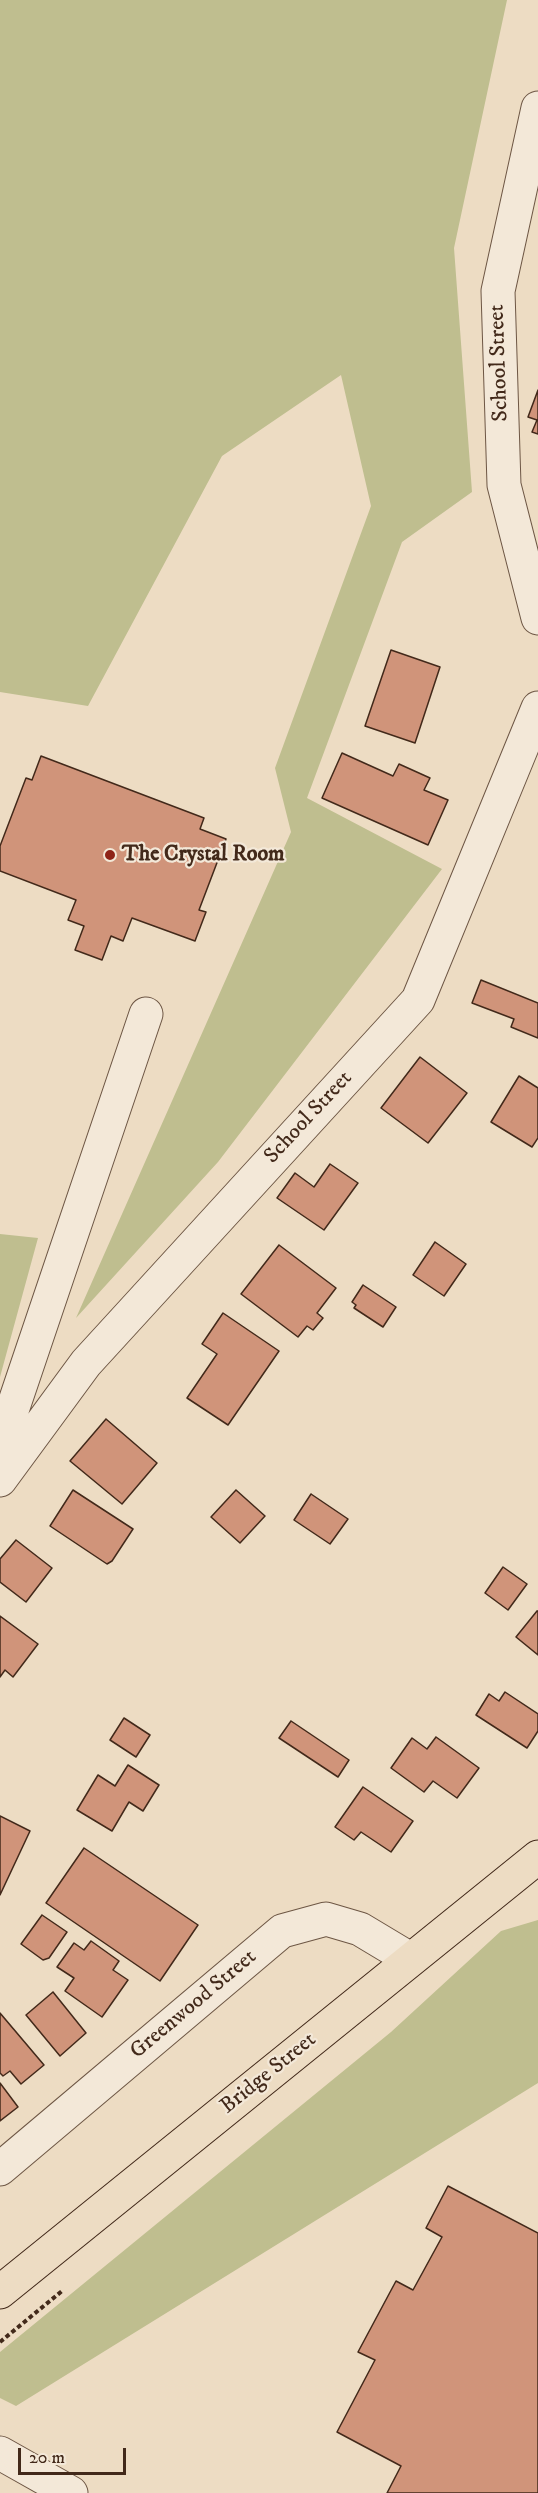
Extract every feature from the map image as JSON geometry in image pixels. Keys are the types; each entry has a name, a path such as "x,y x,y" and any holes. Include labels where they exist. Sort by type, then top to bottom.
{"main road":[{"name":"Bridge Street","path":"0,2292 538,1857"}],"street":[{"name":"School Street","path":"538,108 498,291 504,485 538,618"},
{"name":"School Street","path":"0,1480 86,1363 418,1000 538,708"},
{"path":"0,1446 146,1014"},
{"name":"Greenwood Street","path":"0,2169 282,1931 326,1919 360,1929 410,1959"},
{"path":"0,2453 71,2493"}],"shaded area":[{"path":"0,0 507,0 454,248 472,492 402,542 307,798 442,869 218,1162 76,1318 291,832 275,768 371,506 341,375 222,456 88,706 0,692"},
{"path":"0,1234 38,1238 0,1377"},
{"path":"538,1920 538,2083 16,2406 0,2398 0,2352 391,2032 501,1931"}],"building":[{"path":"538,390 538,434 532,432 537,420 528,417"},
{"path":"391,650 440,667 415,743 365,726"},
{"path":"342,753 393,776 399,764 430,778 424,790 448,800 428,845 322,798"},
{"name":"The Crystal Room","path":"41,756 204,818 200,829 226,839 199,910 206,912 195,941 132,918 123,941 111,936 102,960 75,950 84,926 68,920 76,900 0,871 0,846 26,778 32,780"},
{"path":"481,980 538,1003 538,1038 511,1027 514,1019 472,1003"},
{"path":"420,1057 467,1093 428,1143 381,1108"},
{"path":"519,1076 538,1088 538,1138 532,1147 491,1122"},
{"path":"330,1164 358,1183 324,1230 277,1198 295,1173 314,1187"},
{"path":"435,1242 466,1264 444,1296 413,1275"},
{"path":"279,1245 336,1288 317,1313 323,1318 313,1330 307,1326 298,1337 241,1294"},
{"path":"363,1285 396,1307 383,1327 354,1308 356,1305 352,1302"},
{"path":"223,1313 279,1351 228,1425 187,1398 217,1354 202,1344"},
{"path":"106,1419 157,1463 122,1504 70,1461"},
{"path":"73,1490 133,1529 112,1561 107,1564 50,1526"},
{"path":"236,1490 265,1516 240,1543 211,1517"},
{"path":"311,1494 348,1519 330,1544 294,1520"},
{"path":"16,1540 52,1568 26,1602 0,1582 0,1559"},
{"path":"503,1567 527,1584 508,1610 485,1593"},
{"path":"538,1611 538,1655 516,1637"},
{"path":"0,1616 38,1644 13,1677 5,1670 0,1677"},
{"path":"505,1692 538,1714 538,1731 527,1748 476,1715 489,1694 499,1701"},
{"path":"124,1718 150,1735 136,1757 110,1740"},
{"path":"291,1721 349,1760 338,1777 279,1738"},
{"path":"436,1737 479,1768 457,1798 433,1781 424,1792 391,1768 412,1738 427,1749"},
{"path":"128,1765 159,1785 143,1811 129,1802 112,1831 77,1810 98,1775 115,1786"},
{"path":"363,1787 413,1821 391,1852 361,1832 354,1840 335,1827"},
{"path":"0,1816 30,1831 0,1895"},
{"path":"84,1848 198,1925 160,1981 46,1903"},
{"path":"42,1915 67,1932 49,1958 43,1960 21,1944"},
{"path":"91,1941 119,1961 113,1970 128,1980 102,2017 65,1991 74,1978 57,1967 74,1943 84,1950"},
{"path":"53,1992 86,2033 60,2056 26,2015"},
{"path":"0,2013 44,2065 21,2084 10,2071 3,2076 0,2073"},
{"path":"0,2083 18,2107 0,2121"},
{"path":"448,2186 538,2233 538,2493 387,2493 401,2466 337,2432 375,2360 358,2352 396,2281 413,2290 442,2237 426,2228"}],"place":[{"name":"The Crystal Room","path":"110,855"}]}
